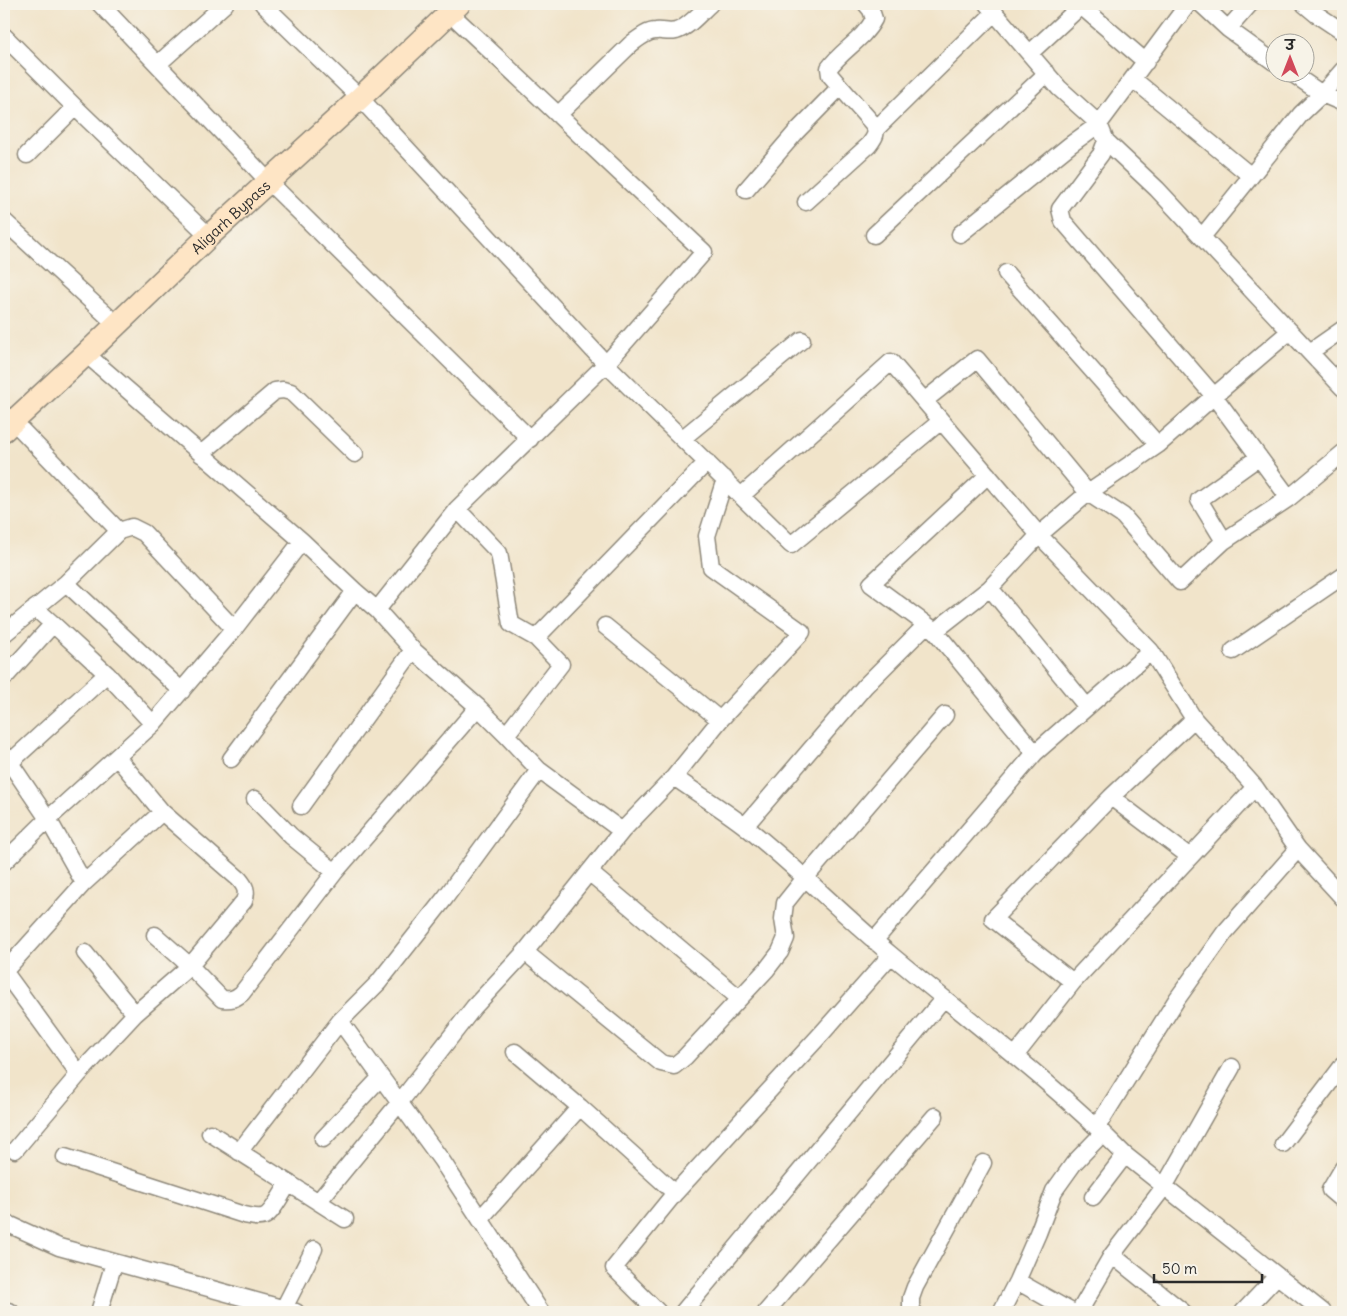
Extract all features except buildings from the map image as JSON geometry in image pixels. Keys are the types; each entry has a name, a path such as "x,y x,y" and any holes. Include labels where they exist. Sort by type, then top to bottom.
{"main road":[{"name":"Aligarh Bypass","path":"8,426 454,8"}],"street":[{"path":"100,4 269,182 530,439"},
{"path":"158,64 225,4"},
{"path":"263,4 360,98 606,364 791,545 941,421"},
{"path":"558,115 632,44 645,34 656,31 667,33 678,31 710,4"},
{"path":"866,4 872,10 874,19 869,28 829,68 830,75 876,129"},
{"path":"960,234 1070,144 1099,124 1188,4"},
{"path":"1201,4 1228,29 1264,55"},
{"path":"1228,29 1250,4"},
{"path":"1304,4 1343,32"},
{"path":"1030,53 1082,5 1146,62"},
{"path":"377,610 457,509 606,364 704,252 558,115 454,8"},
{"path":"806,202 868,144 875,136 876,129 991,8 1059,88 1099,124 1106,141 1157,188 1343,388"},
{"path":"4,36 209,236"},
{"path":"1202,237 1301,114 1343,70"},
{"path":"874,236 1047,73"},
{"path":"1133,79 1251,176"},
{"path":"1305,82 1322,94 1343,103"},
{"path":"746,190 796,132 840,87"},
{"path":"27,155 75,107"},
{"path":"1106,141 1101,154 1060,209 1063,221 1214,396 1289,498"},
{"path":"4,221 116,324"},
{"path":"1006,273 1158,445"},
{"path":"1310,352 1343,329"},
{"path":"745,826 865,686 931,628 990,588 1039,535 1088,493 1158,445 1290,331"},
{"path":"683,438 802,340"},
{"path":"86,354 302,541 377,610 412,650 478,707 539,770 622,831"},
{"path":"924,401 977,359 1088,493 1122,516 1180,582 1224,541 1289,498 1343,453"},
{"path":"741,496 891,362 1039,535 1151,651 1194,719 1255,788 1298,850 1343,898"},
{"path":"201,454 274,392 283,390 291,392 355,454"},
{"path":"8,426 118,531"},
{"path":"1224,541 1199,500 1259,458"},
{"path":"536,638 707,462"},
{"path":"988,476 871,584 931,628 1035,754"},
{"path":"318,1202 400,1102 474,1007 525,952 622,831 674,777 720,720 802,632 711,567 707,536 725,479"},
{"path":"457,509 500,553 511,624 536,638 561,664 506,735"},
{"path":"4,634 66,583 118,531 132,527 144,533 234,629"},
{"path":"4,862 152,724 234,629 302,541"},
{"path":"1233,651 1343,576"},
{"path":"66,583 182,691"},
{"path":"990,588 1087,707"},
{"path":"231,758 355,591"},
{"path":"34,608 54,624 107,674 152,724"},
{"path":"4,678 54,624"},
{"path":"605,626 720,720"},
{"path":"301,806 412,650"},
{"path":"874,941 1035,754 1151,651"},
{"path":"84,883 48,819 6,762 107,674"},
{"path":"155,935 190,966 222,999 235,998 242,993 335,872 478,707"},
{"path":"525,952 661,1063 674,1066 685,1057 767,969 780,952 786,938 783,919 785,903 804,878 946,715"},
{"path":"1073,982 993,919 1111,796 1194,719"},
{"path":"15,1150 78,1074 135,1014 190,966 244,901 246,896 246,890 239,879 162,812 117,757"},
{"path":"240,1152 340,1021 378,983 446,898 539,770"},
{"path":"674,777 745,826 874,941 1014,1056 1100,1130 1125,1156 1323,1312"},
{"path":"1014,1056 1073,982 1255,788"},
{"path":"1111,796 1190,857"},
{"path":"255,799 291,836 335,872"},
{"path":"78,1074 4,972 84,883 162,812"},
{"path":"1001,1312 1017,1281 1054,1191 1100,1130 1177,1000 1220,940 1298,850"},
{"path":"589,872 739,998"},
{"path":"85,953 135,1014"},
{"path":"658,1312 614,1268 675,1193 891,955"},
{"path":"683,1312 944,998"},
{"path":"340,1021 442,1161 542,1312"},
{"path":"515,1052 580,1107 675,1193"},
{"path":"1283,1144 1343,1065"},
{"path":"1079,1312 1112,1256 1164,1187 1232,1067"},
{"path":"323,1139 382,1077"},
{"path":"480,1219 580,1107"},
{"path":"766,1312 935,1116"},
{"path":"210,1134 345,1219"},
{"path":"1093,1197 1125,1156"},
{"path":"65,1157 244,1215 257,1217 265,1216 272,1209 289,1183"},
{"path":"914,1312 912,1311 912,1298 915,1287 983,1163"},
{"path":"1343,1168 1330,1190 1343,1201"},
{"path":"4,1222 59,1247 290,1310 314,1248"},
{"path":"1112,1256 1183,1312"},
{"path":"99,1312 114,1263"},
{"path":"1243,1312 1277,1276"},
{"path":"1017,1281 1072,1312"},
{"path":"4,1310 11,1312"}]}
